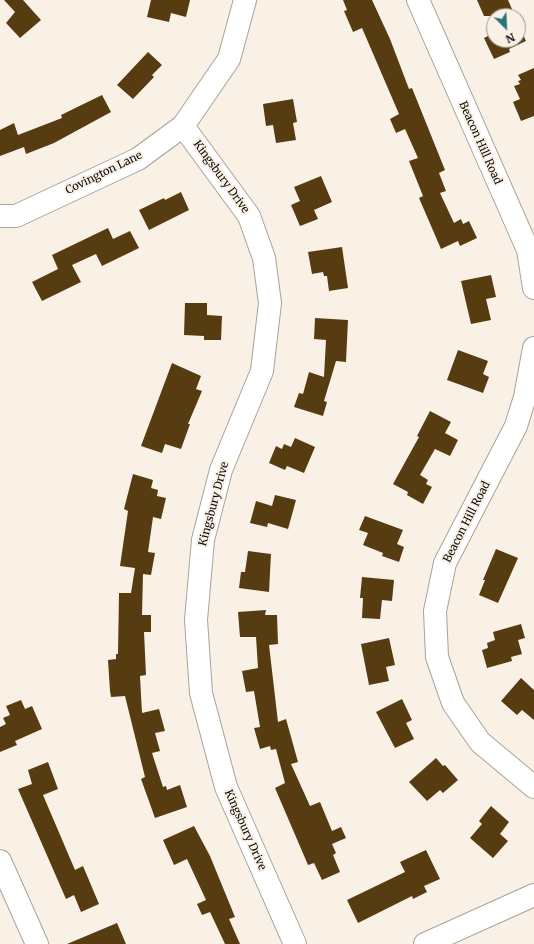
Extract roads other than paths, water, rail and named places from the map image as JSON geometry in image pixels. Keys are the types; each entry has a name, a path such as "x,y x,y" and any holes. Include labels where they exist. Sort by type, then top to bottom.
{"street":[{"name":"Covington Lane","path":"0,216 16,216 138,159 183,126 229,59 245,0"},
{"name":"Beacon Hill Road","path":"418,0 528,250 534,288"},
{"name":"Kingsbury Drive","path":"183,126 249,216 265,265 270,303 262,371 221,470 203,540 196,620 201,694 226,787 295,944"},
{"name":"Beacon Hill Road","path":"534,348 530,399 445,563 435,612 437,657 453,703 480,742 534,787"},
{"path":"2,867 37,944"},
{"path":"425,944 534,895"}]}
